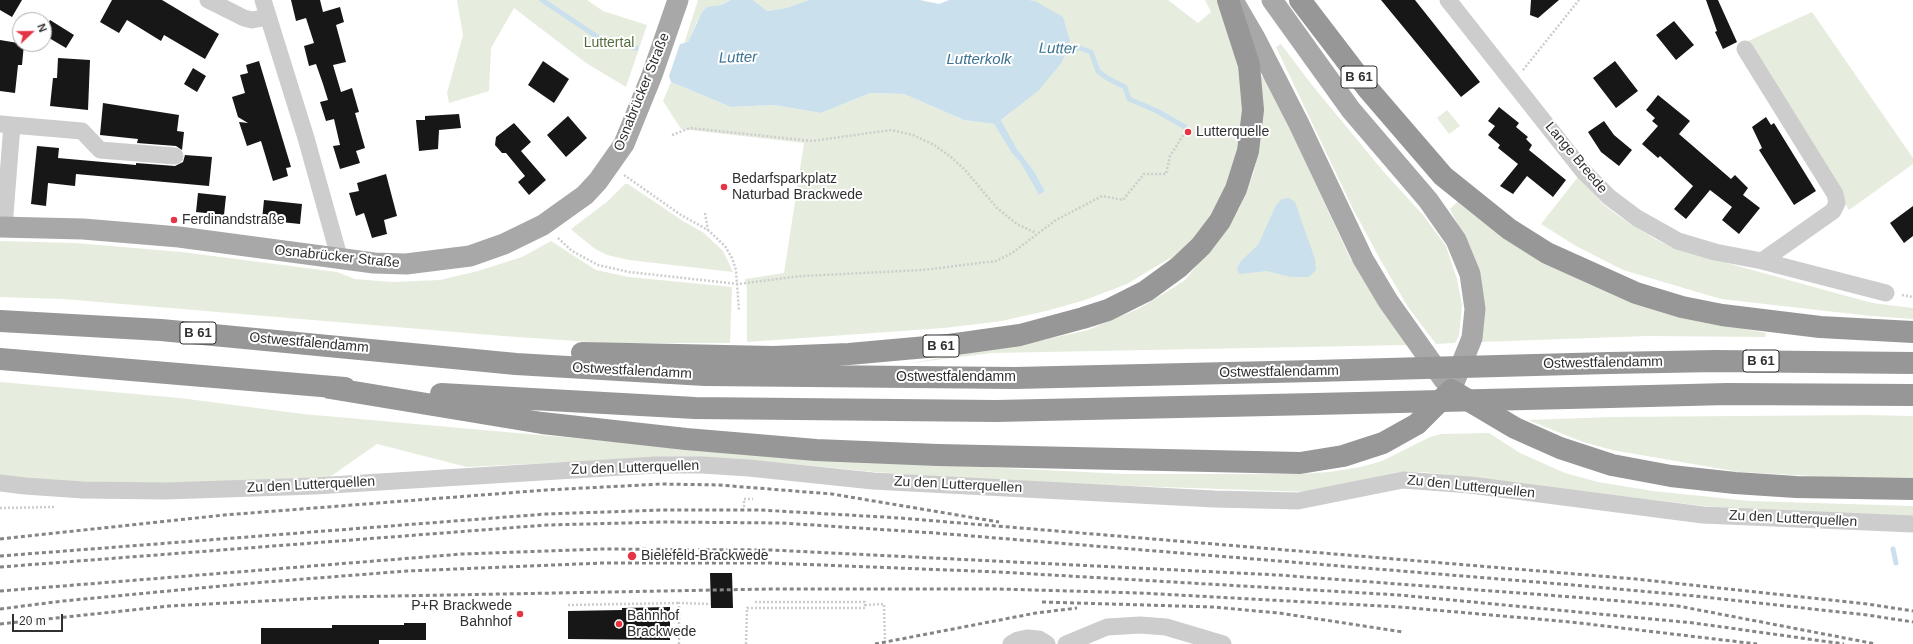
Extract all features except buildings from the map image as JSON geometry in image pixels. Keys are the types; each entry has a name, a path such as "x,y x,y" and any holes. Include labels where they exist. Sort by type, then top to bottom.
{"highway":[{"name":"B 61","path":"396,351 515,349 605,354 773,357 849,354 949,345 1020,335 1108,310 1146,291 1179,267 1201,246 1220,221 1236,189 1248,151 1253,110 1250,65 1228,0"},
{"name":"B 61","path":"1300,0 1368,89 1443,176 1509,230 1547,253 1636,293 1682,307 1722,315 1820,327 1913,332"},
{"name":"Ostwestfalendamm","path":"0,321 161,330 396,351 516,364 705,375 1015,378 1716,361 1913,363"},
{"path":"0,359 330,388 694,408 996,412 1727,394 1913,395"},
{"path":"330,388 542,423 686,439 816,450 938,455 1292,463 1343,456 1383,443 1417,424 1451,390 1515,428 1560,448 1612,465 1671,476 1735,483 1796,487 1913,488"}],"main road":[{"name":"Osnabrücker Straße","path":"2,227 83,229 179,237 340,260 406,264 470,256 504,244 543,225 585,195 611,165 624,144 652,75 678,0"},
{"path":"1232,0 1254,38 1299,124 1362,259 1388,301 1451,390"},
{"path":"1272,0 1351,110 1428,200 1456,240 1470,274 1475,309 1472,338 1451,390"}],"street":[{"path":"208,0 244,18 252,20 268,18"},
{"path":"263,0 306,138 340,260"},
{"name":"Lange Breede","path":"1448,0 1583,171 1609,197 1637,218 1678,240 1715,252 1762,261 1886,293"},
{"path":"1745,49 1835,194 1837,203 1833,211 1762,261"},
{"path":"2,227 6,124 82,131 100,150 175,156"},
{"name":"Zu den Lutterquellen","path":"0,483 83,490 164,491 315,486 655,465 702,465 749,468 873,481 1214,499 1298,501 1403,480 1470,485 1704,515 1913,524"},
{"path":"1066,644 1107,627 1140,625 1166,627 1223,644"},
{"path":"1011,644 1018,640 1027,638 1039,639 1047,644"}],"path":[{"path":"1524,69 1579,0"},
{"path":"672,135 690,128 812,141 891,130 913,135 934,145 952,157 966,170 997,208 1017,224 1036,233"},
{"path":"543,225 572,251 598,265 629,272 738,284 802,276 922,270 996,261 1012,253 1036,233 1056,220 1102,196 1123,200 1144,174 1166,174 1170,156 1184,134"},
{"path":"611,165 662,202 708,230 725,246 732,258 738,284 739,311"},
{"path":"704,213 708,230"},
{"path":"744,507 744,500 753,499"},
{"path":"755,602 865,602 865,605"},
{"path":"568,605 678,603 711,604"},
{"path":"678,603 679,644"},
{"path":"746,644 746,608 865,608 865,605 884,604 885,644"}],"green space":[{"name":"Luttertal","path":"457,0 587,0 603,11 647,25 626,87 586,63 514,8 491,48 489,91 449,103 447,93 463,35"},
{"path":"698,0 731,0 721,5 707,8 697,21 688,42 684,44"},
{"path":"753,0 809,0 786,8 767,11"},
{"path":"1029,0 1168,0 1198,23 1211,12 1205,0 1218,0 1248,93 1230,189 1198,236 1172,260 1170,258 1127,284 1085,300 1050,310 1002,321 944,328 747,342 747,288 745,279 784,273 804,143 681,129 663,101 671,82 731,107 774,105 821,113 870,93 904,94 964,120 994,124 1011,152 1020,162 1039,195 1045,191 1034,171 1017,149 1001,120 1062,62 1035,1"},
{"path":"1812,12 1913,158 1913,164 1849,210 1746,42"},
{"path":"1281,44 1312,85 1383,171 1423,215 1446,246 1457,279 1462,305 1459,336 1455,343 1436,344 1408,307 1381,261 1353,209 1276,47"},
{"path":"1258,75 1264,77 1281,109 1350,258 1407,345 992,353 903,364 1016,346 1088,330 1140,308 1184,281 1214,245 1239,209 1254,172 1260,138"},
{"path":"1447,110 1460,126 1449,134 1437,118"},
{"path":"1578,177 1603,204 1620,217 1655,239 1676,249 1872,303 1913,308 1913,319 1871,316 1721,299 1623,270 1576,246 1541,224"},
{"path":"625,184 628,184 683,221 704,233 723,251 733,272 629,260 607,255 595,249 571,229 608,201"},
{"path":"1458,201 1708,322 1766,333 1765,337 1647,336 1481,342 1469,247 1450,209"},
{"path":"0,241 75,243 182,252 337,272 355,279 392,282 440,280 478,271 522,257 551,241 596,270 629,277 732,287 730,343 605,343 503,336 63,299 0,297"},
{"path":"0,382 180,398 303,414 799,458 1125,474 1299,474 1329,472 1361,467 1382,461 1430,437 1441,434 1489,433 1520,453 1565,473 1598,482 1653,491 1750,501 1913,506 1913,517 1813,514 1704,506 1423,472 1399,472 1308,492 1016,482 875,472 741,459 672,457 467,467 377,444 327,479 183,484 80,483 26,479 0,475"},
{"path":"1913,416 1913,479 1869,479 1739,472 1612,450 1583,442 1528,420 1611,417"}],"water":[{"name":"Lutterkolk","path":"731,0 753,0 767,11 786,8 809,0 920,0 939,4 949,0 1029,0 1035,1 1063,17 1070,41 1062,62 1039,90 1001,120 1017,149 1034,171 1045,191 1039,195 1020,162 1011,152 994,124 964,120 904,94 870,93 821,113 774,105 731,107 671,82 669,76 680,44 688,42 701,14 707,7 721,5"},
{"path":"1289,198 1295,202 1315,259 1316,270 1309,277 1290,277 1267,271 1239,274 1237,269 1240,262 1258,245 1276,205 1282,199"}],"waterway":[{"name":"Lutter","path":"542,0 599,38 636,48"},
{"name":"Lutter","path":"1062,48 1080,48 1091,52 1098,71 1107,78 1125,87 1129,99 1157,111 1185,127"},
{"path":"1893,549 1896,563"}],"railway":[{"path":"0,539 224,515 546,490 662,484 719,485 832,494 999,522"},
{"path":"0,556 546,514 663,510 760,510 900,518 1636,579 1867,604 1913,611"},
{"path":"0,567 547,525 663,522 782,523 935,533 1573,585 1695,596 1867,615 1913,622"},
{"path":"0,591 462,554 603,549 771,550 1278,575 1573,597 1678,606 1876,644"},
{"path":"0,609 63,601 253,583 407,571 603,563 770,563 999,572 1399,595 1694,623 1844,644"},
{"path":"0,624 169,606 341,597 770,589 999,589 1140,593 1400,607 1571,622 1757,644"},
{"path":"1042,602 1213,607 1279,613 1403,632"},
{"path":"875,644 1036,613 1077,608"}],"place":[{"name":"Lutterquelle","path":"1188,132"},
{"name":"Bedarfsparkplatz Naturbad Brackwede","path":"724,187"},
{"name":"Ferdinandstraße","path":"174,220"},
{"name":"Bielefeld-Brackwede","path":"632,556"},
{"name":"P+R Brackwede Bahnhof","path":"520,614"},
{"name":"Bahnhof Brackwede","path":"619,624"}]}
